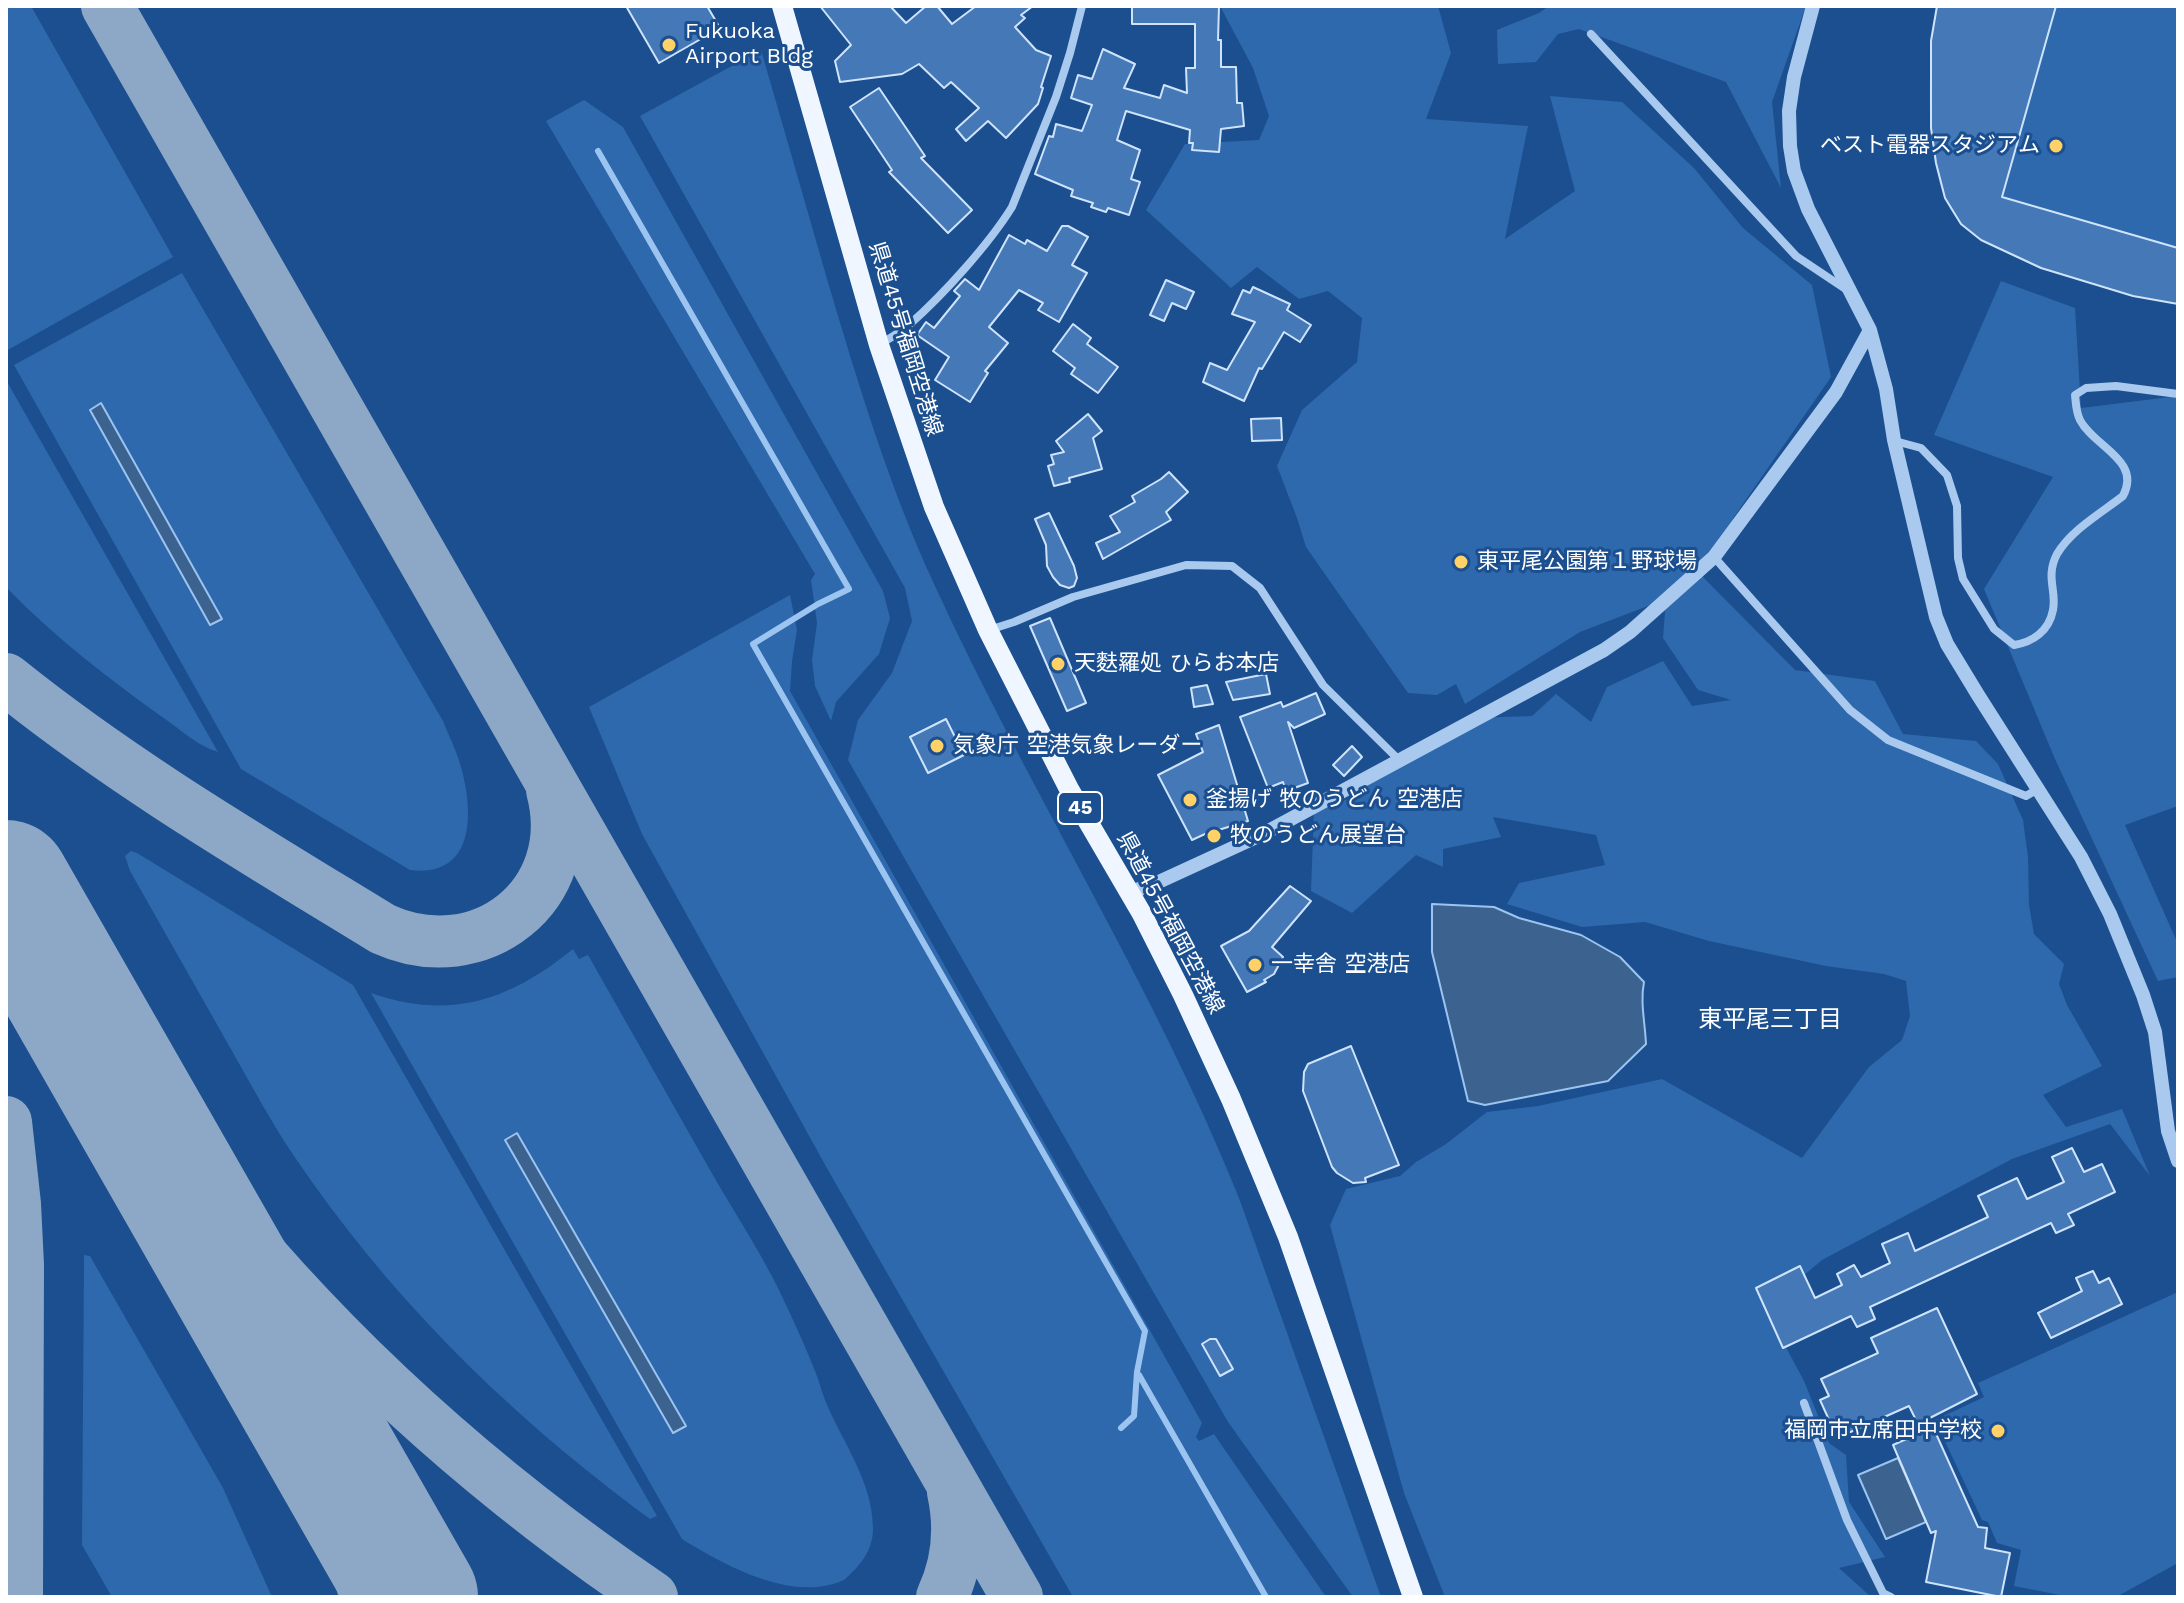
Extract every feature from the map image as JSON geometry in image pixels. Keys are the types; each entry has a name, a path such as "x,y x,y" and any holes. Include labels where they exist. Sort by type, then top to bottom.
{"main road":[{"name":"県道45号福岡空港線","path":"782,6 879,345 934,507 988,630 1069,789 1130,892 1183,995 1231,1099 1288,1237 1413,1597"}],"street":[{"path":"879,345 910,324 957,276 1005,219 1056,97 1082,6"},
{"path":"1813,6 1794,77 1789,111 1794,171 1808,209 1870,330 1936,617 1962,670 2081,857 2110,914 2155,1032 2168,1131 2178,1161"},
{"path":"1591,34 1796,256 1851,293"},
{"path":"1130,892 1263,834 1604,650 1640,623 1714,557 1836,392 1870,330"},
{"path":"1894,440 1921,448 1947,475 1957,506 1958,558 1963,579 1994,629 2014,645 2029,643 2043,632 2054,610 2050,578 2056,556 2069,539 2123,496 2128,486 2128,474 2121,462 2079,419 2075,395 2086,388 2116,386 2178,394"},
{"path":"1714,557 1850,710 1888,740 2026,796 2038,789"},
{"path":"988,630 1073,597 1186,565 1232,566 1260,588 1323,685 1400,761"},
{"path":"1804,1403 1847,1520 1883,1593 1891,1597"}],"shaded area":[{"path":"6,6 31,6 173,257 6,351"},
{"path":"1220,6 1438,6 1451,53 1426,119 1528,126 1505,239 1575,191 1550,96 1622,102 1694,168 1743,228 1812,285 1831,377 1734,517 1702,576 1795,670 1875,681 1903,734 1976,741 1998,764 2023,820 2034,934 2064,964 2059,984 2067,1005 2102,1066 2043,1095 2066,1127 2122,1109 2150,1176 2110,1124 2012,1159 1822,1260 1765,1308 1804,1381 1829,1443 1846,1455 1849,1502 1885,1557 1839,1568 1871,1597 1445,1597 1404,1493 1330,1225 1346,1189 1400,1176 1487,1112 1538,1106 1662,1079 1802,1158 1869,1067 1902,1040 1910,1016 1906,981 1884,974 1826,966 1709,941 1645,922 1582,927 1507,904 1519,883 1605,865 1596,835 1493,817 1501,837 1443,849 1443,867 1416,855 1352,913 1311,891 1314,810 1361,795 1361,775 1473,718 1532,716 1556,694 1591,722 1607,687 1663,661 1692,706 1731,700 1698,690 1663,638 1666,599 1580,632 1465,704 1456,684 1437,695 1408,693 1306,547 1277,466 1302,410 1357,362 1362,318 1328,291 1299,299 1257,267 1231,288 1146,210 1185,144 1259,140 1269,116 1253,68"},
{"path":"1549,6 1806,6 1772,102 1781,188 1726,82 1579,29 1558,34 1536,62 1498,64 1497,30"},
{"name":"ベスト電器スタジアム","path":"1937,6 2178,6 2178,304 2133,295 2045,269 1987,243 1962,225 1948,206 1933,151 1930,88"},
{"path":"761,50 850,357 918,549 972,663 1131,966 1205,1119 1239,1198 1381,1597 1353,1597 1228,1422 848,760 858,720 892,673 912,621 905,588 640,116"},
{"path":"584,100 623,127 883,591 890,618 879,654 836,702 831,721 815,686 812,660 817,623 811,580 815,574 546,121"},
{"path":"182,273 443,721 459,761 468,804 465,839 458,853 447,864 431,870 410,870 241,769 14,365"},
{"path":"2001,281 2075,308 2081,408 2178,396 2178,806 2125,825 2178,944 2178,977 2158,981 2055,759 1984,589 2053,477 1934,435"},
{"path":"6,380 218,752 190,738 103,673 6,587"},
{"path":"101,403 222,619 210,625 90,410"},
{"path":"790,595 797,630 790,691 1202,1423 1196,1437 1199,1441 1214,1434 1326,1597 1073,1597 828,1170 642,834 589,707"},
{"path":"131,851 353,985 657,1516 650,1519 538,1430 450,1346 368,1256 294,1156 270,1117 130,871 125,856"},
{"path":"1432,904 1494,907 1519,918 1581,935 1620,957 1644,982 1646,1044 1608,1081 1485,1105 1468,1101 1432,952"},
{"path":"573,949 579,959 588,955 771,1274 862,1478 872,1511 871,1544 855,1570 844,1580 825,1586 783,1585 740,1570 682,1539 371,993 427,1005 478,1001 526,981"},
{"path":"517,1133 686,1426 673,1433 505,1140"},
{"path":"84,1255 90,1256 223,1488 272,1597 112,1597 82,1545"},
{"path":"2178,1292 2178,1563 2116,1597 2070,1597 2014,1586 2021,1550 1997,1543 1988,1522 1982,1520 1935,1420 1984,1397 1978,1383"},
{"path":"1898,1458 1926,1522 1886,1539 1858,1475"}],"building":[{"name":"Fukuoka Airport Bldg","path":"626,6 707,6 720,28 659,63"},
{"path":"820,6 890,6 906,23 926,6 937,6 952,24 976,6 1033,6 1021,15 1025,18 1015,27 1036,50 1051,56 1038,104 1006,138 988,121 966,141 956,129 979,108 951,82 944,88 919,64 902,74 840,82 835,61 851,45"},
{"path":"1132,6 1219,6 1221,67 1236,67 1237,103 1242,103 1244,126 1221,129 1219,152 1192,150 1190,130 1126,111 1117,140 1140,150 1131,179 1140,182 1129,215 1108,208 1106,212 1091,207 1093,203 1071,196 1073,190 1035,174 1056,124 1082,131 1092,105 1071,98 1078,75 1092,79 1103,49 1135,64 1124,88 1160,98 1164,85 1187,93 1186,68 1195,68 1195,24 1132,24"},
{"path":"1937,6 2056,6 2002,197 2178,248 2178,304 2133,296 2041,268 1981,240 1961,224 1945,198 1931,128 1931,41"},
{"path":"879,88 925,156 921,158 972,210 948,233 889,172 892,170 850,107"},
{"path":"1062,226 1088,237 1072,265 1087,273 1059,322 1038,310 1043,303 1019,290 989,327 1008,343 985,371 988,373 970,402 935,380 949,357 917,335 926,322 934,328 960,296 954,291 965,279 979,290 1009,235 1047,251"},
{"path":"1166,280 1194,292 1186,309 1172,303 1164,321 1150,315"},
{"path":"1253,287 1290,304 1287,310 1311,325 1300,342 1284,332 1262,369 1259,368 1244,401 1203,382 1210,363 1227,370 1255,322 1232,314 1243,290 1250,293"},
{"path":"1073,324 1091,338 1087,344 1118,367 1098,393 1071,374 1075,368 1053,351"},
{"path":"1088,414 1102,431 1093,438 1102,469 1069,478 1070,482 1054,486 1048,466 1054,464 1051,455 1064,452 1056,441"},
{"path":"1281,418 1282,440 1252,441 1251,419"},
{"path":"1169,472 1188,492 1166,512 1171,520 1103,559 1096,543 1120,532 1110,516 1135,502 1132,496"},
{"path":"1049,513 1074,566 1077,578 1074,586 1069,588 1060,585 1047,566 1046,545 1035,519"},
{"name":"天麩羅処 ひらお本店","path":"1050,618 1086,703 1067,711 1030,626"},
{"path":"1266,674 1270,694 1233,700 1226,682"},
{"path":"1207,685 1213,704 1194,707 1191,688"},
{"path":"1316,693 1325,714 1294,728 1288,722 1308,783 1286,791 1283,782 1268,788 1240,717 1281,702 1283,707"},
{"name":"気象庁 空港気象レーダー","path":"946,719 964,755 928,773 910,737"},
{"path":"1219,725 1248,821 1192,840 1158,775 1203,752 1196,734"},
{"path":"1352,746 1362,757 1344,776 1333,765"},
{"path":"1290,886 1311,901 1272,947 1283,957 1274,974 1247,992 1221,946 1249,931"},
{"path":"1351,1046 1399,1165 1365,1178 1366,1182 1353,1183 1332,1167 1303,1091 1304,1072 1308,1064"},
{"path":"2072,1148 2084,1172 2102,1164 2115,1192 2068,1214 2074,1225 2056,1233 2051,1223 1870,1307 1875,1319 1857,1327 1851,1316 1783,1348 1756,1288 1800,1266 1815,1298 1842,1285 1837,1274 1854,1265 1861,1277 1890,1263 1882,1244 1908,1233 1915,1251 1988,1217 1978,1196 2017,1178 2027,1199 2064,1182 2052,1157"},
{"path":"2093,1271 2099,1283 2109,1278 2122,1304 2051,1338 2038,1313 2082,1291 2076,1278"},
{"path":"1937,1308 1977,1394 1918,1424 1909,1406 1846,1434 1839,1417 1830,1422 1820,1400 1829,1396 1821,1379 1878,1353 1871,1338"},
{"path":"1216,1339 1233,1369 1220,1376 1202,1344"},
{"path":"1933,1427 1978,1527 1987,1528 1985,1548 2010,1553 2001,1597 1926,1582 1936,1531 1931,1533 1893,1445"}],"waterway":[{"path":"598,151 849,589 753,644 1145,1331 1137,1372 1134,1416 1121,1428"},
{"path":"1139,1375 1266,1597"}],"taxiway":[{"path":"107,6 1017,1597"},
{"path":"6,679 143,779 238,840 383,929 419,940 454,941 486,932 514,915 536,892 551,862 557,828 552,790"},
{"path":"80,1013 196,1177 312,1311 418,1414 474,1463 532,1510 652,1597"},
{"path":"6,1122 18,1265 17,1597"},
{"path":"264,1335 320,1464 366,1597"},
{"path":"942,1597 952,1571 956,1546 957,1519 953,1492"}],"runway":[{"path":"6,884 414,1597"}],"place":[{"name":"Fukuoka Airport Bldg","path":"669,45"},
{"name":"ベスト電器スタジアム","path":"2056,146"},
{"name":"東平尾公園第１野球場","path":"1461,562"},
{"name":"天麩羅処 ひらお本店","path":"1058,664"},
{"name":"気象庁 空港気象レーダー","path":"937,746"},
{"name":"釜揚げ 牧のうどん 空港店","path":"1190,800"},
{"name":"牧のうどん展望台","path":"1214,836"},
{"name":"一幸舎 空港店","path":"1255,965"},
{"name":"福岡市立席田中学校","path":"1998,1431"}],"district":[{"name":"東平尾三丁目","path":"1770,1020"}]}
